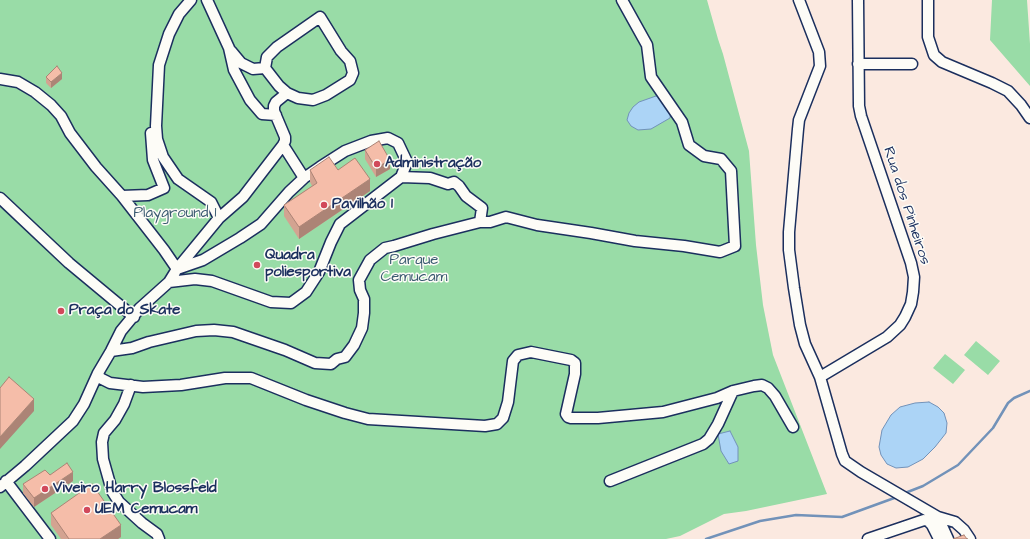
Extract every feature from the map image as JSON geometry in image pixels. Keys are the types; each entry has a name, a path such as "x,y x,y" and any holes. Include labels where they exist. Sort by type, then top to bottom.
{"street":[{"path":"122,196 148,195 164,188 153,160 151,126 154,66 164,33 191,0"},
{"path":"207,0 229,48 234,70 250,100 262,114 276,115"},
{"path":"111,351 132,348 149,342 196,331 214,330 233,332 285,350 315,364 331,364 337,359 346,357 354,345 362,328 364,299 360,290 359,280 370,260 385,248 433,234 480,222 490,222 506,217 537,225 591,232 635,241 684,246 720,252 735,246 731,171 721,159 704,156 689,145 682,122 651,77 647,46 622,0"},
{"path":"799,0 819,52 820,66 801,115 798,129 789,232 789,250 794,288 800,325 805,344 820,377 845,461 938,517 951,520 960,526 970,539"},
{"name":"Rua dos Pinheiros","path":"820,377 887,337 900,325 911,304 913,292 914,277 911,263 861,116 859,106 858,0"},
{"path":"928,0 928,36 934,55 942,62 992,83 1008,92 1022,105 1030,118"},
{"path":"179,14 168,34 159,65 156,126 157,139 163,157 178,179 211,202 219,218"},
{"path":"320,17 341,51 350,61 353,73 350,80 326,95 313,100 298,98 287,93 279,86 265,68 268,57 276,46 320,17"},
{"path":"229,48 241,63 253,69 265,68"},
{"path":"858,64 912,64"},
{"path":"0,79 18,82 35,92 51,105 61,116 70,133 83,150 122,196 177,269"},
{"path":"50,539 3,484 25,466 73,421 84,404 98,373 121,331 140,308 169,282 177,269 219,218 243,197 283,145 285,137 274,111 276,102 287,93"},
{"path":"169,282 195,279 212,281 271,302 290,303 306,292 319,272 340,224 400,177 407,162 398,143 388,138 371,141 345,151 304,178 261,224 203,260 177,269"},
{"path":"283,145 304,178"},
{"path":"400,177 430,178 448,184 454,182 466,196 482,208 480,222"},
{"path":"0,198 52,248 134,317"},
{"path":"98,373 100,378 110,383 155,387 181,385 225,378 251,378 312,402 368,419 485,426 496,424 503,418 508,402 513,361 522,353 537,353 574,361 576,366 575,374 566,414 570,418 598,418 663,412 717,398 733,391 762,385 768,388 775,396 793,427"},
{"path":"131,385 124,404 115,420 104,433 102,442 103,459 112,491 119,502 142,523 157,534 159,539"},
{"path":"610,481 703,444 709,439 718,424 733,391"},
{"path":"938,517 948,539"},
{"path":"868,539 924,520 928,521 932,525 939,539"}],"green space":[{"name":"Parque Cemucam","path":"0,0 707,0 749,151 756,245 763,305 773,355 827,494 746,511 724,514 680,536 666,539 0,539"},
{"path":"992,0 1027,0 1030,44 1030,86 990,40"},
{"path":"976,341 1000,361 988,375 964,355"},
{"path":"945,354 965,370 953,384 933,368"}],"water":[{"path":"656,96 663,97 671,109 670,118 651,129 638,130 631,126 627,120 633,107 639,102"},
{"path":"929,402 938,407 944,413 947,423 946,433 923,459 908,467 896,468 887,464 881,455 879,447 882,430 891,415 900,407 915,403"},
{"path":"730,431 738,447 738,461 729,464 721,451 718,434"}],"building":[{"path":"57,66 62,73 51,82 46,77"},
{"path":"379,141 390,160 376,168 365,150"},
{"name":"Pavilhão 1","path":"329,157 338,170 355,158 370,179 299,227 284,205 317,183 310,170"},
{"path":"9,377 34,399 0,437 0,388"},
{"path":"67,463 73,472 34,498 23,484 45,470 50,475"},
{"name":"UEM Cemucam","path":"92,484 121,525 100,539 69,539 51,513"},
{"path":"964,535 967,539 953,539"}],"waterway":[{"path":"905,493 923,486 958,465 993,428 1008,403 1014,398 1030,391"},
{"path":"706,539 760,521 796,515 842,517 897,497"}],"place":[{"name":"Administração","path":"377,164"},
{"name":"Pavilhão 1","path":"324,205"},
{"name":"Quadra poliesportiva","path":"257,265"},
{"name":"Praça do Skate","path":"61,311"},
{"name":"Viveiro Harry Blossfeld","path":"45,489"},
{"name":"UEM Cemucam","path":"87,510"}],"park label":[{"name":"Playground 1","path":"175,214"}]}
